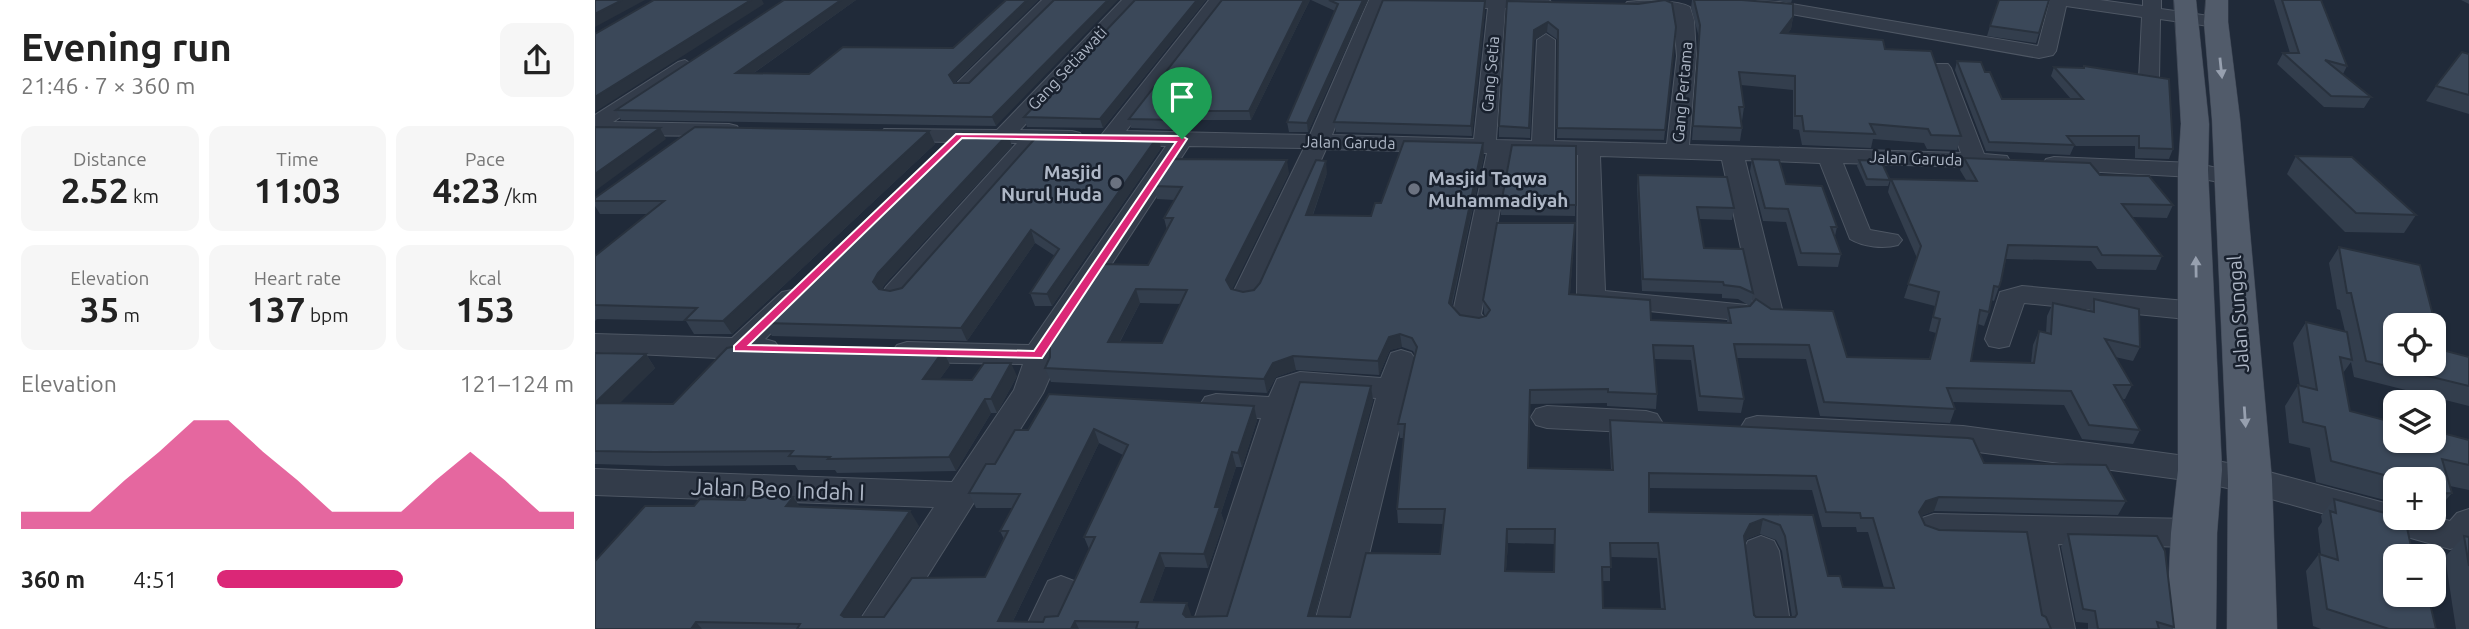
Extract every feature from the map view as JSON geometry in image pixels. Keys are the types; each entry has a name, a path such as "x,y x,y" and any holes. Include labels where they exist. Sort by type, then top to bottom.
{"main road":[{"name":"Jalan Sunggal","path":"2185,9 2211,122 2229,177 2250,480 2252,629"},
{"name":"Jalan Sunggal","path":"2190,629 2200,470 2193,170 2211,122"}],"street":[{"path":"965,86 1052,0"},
{"name":"Gang Setiawati","path":"1003,136 1132,0"},
{"path":"1110,138 1218,0"},
{"path":"1739,5 1780,7 2039,52 2046,51 2061,0 2185,9"},
{"path":"2107,0 2185,9"},
{"path":"1247,295 1318,142 1379,1 1567,4"},
{"path":"1609,5 1647,5 1667,1"},
{"name":"Gang Pertama","path":"1667,1 1681,6 1687,37 1677,151"},
{"name":"Gang Setia","path":"1473,322 1466,317 1492,146 1497,3"},
{"path":"2149,79 2185,9"},
{"path":"1543,147 1546,40"},
{"path":"598,121 696,58"},
{"path":"1941,68 1975,160"},
{"path":"598,121 696,130 752,131"},
{"path":"663,155 696,130"},
{"name":"Jalan Garuda","path":"876,134 1732,152 2193,170 2229,177"},
{"path":"931,164 960,136"},
{"path":"896,293 1035,137"},
{"path":"873,629 962,495 1041,394 1037,355 1182,139"},
{"path":"1589,148 1578,227 1591,298 1737,311"},
{"path":"1732,152 1768,309"},
{"path":"1829,156 1859,234 1863,237 1889,240"},
{"path":"738,349 806,285"},
{"path":"1999,339 2010,298 2022,294 2197,311"},
{"path":"595,343 793,350"},
{"path":"874,352 1037,355"},
{"path":"1210,629 1288,386 1396,374 1332,629"},
{"path":"1185,403 1280,408"},
{"path":"1548,417 1672,423"},
{"path":"1728,426 1963,438 2200,470 2250,480 2450,534 2466,532 2469,523"},
{"name":"Jalan Beo Indah I","path":"595,482 962,495"},
{"path":"1934,528 2194,533"},
{"path":"2038,532 2056,629"},
{"path":"1761,551 1772,629"},
{"path":"1044,629 1061,592"}],"building":[{"path":"595,0 622,0 595,14"},
{"path":"654,0 751,0 595,97 595,34"},
{"path":"784,0 841,0 736,73 809,74 843,47 953,48 1006,0 1027,0 949,75 954,83 969,83 1054,0 1108,0 992,117 616,110"},
{"path":"1135,0 1197,0 1100,119 1024,117"},
{"path":"1222,0 1304,0 1249,111 1189,111 1180,120 1129,119"},
{"path":"1329,0 1363,0 1307,123 1287,122 1338,4"},
{"path":"1383,0 1485,1 1471,126 1334,122"},
{"path":"1665,0 1672,3 1676,27 1665,130 1557,128 1558,30 1548,22 1534,30 1529,128 1499,126 1507,1 1638,4"},
{"path":"1694,0 1793,4 1793,17 1781,33 1883,40 1885,49 1931,51 1961,136 1931,135 1928,129 1870,124 1875,134 1804,131 1802,116 1795,116 1795,76 1739,72 1744,107 1739,107 1742,128 1693,126 1700,25"},
{"path":"1999,0 2049,0 2039,33 1990,26"},
{"path":"2282,0 2321,0 2347,66 2325,60 2371,97 2331,96 2283,53 2299,53"},
{"path":"2462,52 2469,54 2469,95 2436,86"},
{"path":"1957,61 1981,62 1985,72 1990,72 2002,99 2083,99 2054,67 2084,66 2169,79 2173,149 2139,148 2139,136 2067,136 2074,145 1989,142"},
{"path":"595,127 660,128 595,174"},
{"path":"695,127 929,131 723,321 685,320 697,308 595,305 595,256 664,201 595,201 595,198"},
{"path":"963,133 1008,134 878,273 873,282 879,289 890,291 902,288 1039,134 1158,136 1047,294 1030,293 1059,249 1031,230 961,328 764,323"},
{"path":"1404,141 1483,143 1449,303 1460,315 1479,318 1486,316 1490,310 1483,300 1497,223 1575,223 1569,294 1650,300 1651,320 1731,323 1728,308 1750,306 1756,299 1771,309 1833,311 1847,357 1930,359 1940,319 1933,317 1939,292 1908,284 1921,246 1891,179 1977,181 1964,158 2090,163 2100,175 2149,176 2173,205 2122,204 2162,256 2102,255 2097,247 2008,245 2001,281 1999,287 1994,286 1989,312 1980,310 1971,361 2034,363 2039,331 2051,334 2053,303 2094,312 2094,299 2139,309 2140,347 2105,339 2132,385 2114,385 2140,430 2089,425 2071,391 1947,388 1955,409 1824,402 1809,345 1734,344 1744,399 1700,396 1693,346 1653,345 1657,394 1608,392 1608,389 1530,390 1528,468 1613,470 1610,420 1968,438 1973,439 1984,463 2106,465 2126,501 1939,497 1926,501 1919,512 1925,525 1939,530 2027,532 2042,615 2046,617 2051,629 1136,629 1138,622 1075,621 1071,629 797,629 800,624 696,622 691,629 595,629 595,561 645,506 694,506 700,499 745,500 748,496 793,497 786,506 910,511 841,615 844,617 884,617 912,578 985,577 1008,531 1000,531 1020,494 969,493 986,464 995,464 1015,430 1028,430 1049,394 1254,406 1238,453 1232,452 1215,507 1220,507 1204,554 1160,553 1141,602 1187,603 1183,614 1186,617 1227,616 1300,382 1371,386 1308,616 1350,617 1366,553 1440,554 1445,509 1397,509 1405,424 1398,424 1417,347 1412,338 1400,334 1389,337 1378,361 1293,356 1273,363 1264,379 1045,368 1050,357 1050,346 1102,264 1148,265 1173,218 1164,218 1182,187 1154,186 1173,159 1287,160 1226,280 1231,289 1243,292 1254,290 1260,283 1316,160 1326,161 1306,215 1371,216 1375,203 1381,203","holes":["1136,289 1187,290 1162,343 1108,342","1094,429 1128,445 1084,537 1095,537 1058,616 1045,617 1043,622 998,621","1649,473 1816,476 1826,512 1860,513 1861,518 1873,518 1894,588 1843,587 1840,576 1828,576 1813,515 1649,512","1763,519 1780,525 1785,536 1797,614 1795,617 1754,615 1744,536 1750,524","1507,529 1555,529 1554,572 1505,571","1610,543 1658,543 1665,609 1603,608 1602,567 1611,567"]},
{"path":"1512,145 1576,146 1576,205 1501,204"},
{"path":"2296,156 2352,157 2416,215 2356,213"},
{"path":"1752,159 1779,160 1786,184 1822,186 1837,227 1831,227 1841,254 1801,253 1788,209 1765,208"},
{"path":"1859,160 1881,161 1890,180 1867,179"},
{"path":"1638,175 1727,177 1734,208 1697,207 1704,248 1743,249 1753,293 1740,287 1724,285 1723,282 1643,279"},
{"path":"2339,247 2420,265 2432,313 2383,313 2383,365 2366,361 2351,293 2347,293"},
{"path":"2306,322 2347,332 2352,360 2340,357 2350,411 2383,420 2383,453 2446,453 2446,434 2469,440 2469,465 2442,459 2444,467 2383,467 2383,475 2331,461 2325,427 2303,422 2298,385 2317,390"},
{"path":"737,346 943,351 923,379 972,380 984,363 1011,363 991,399 985,399 949,457 828,459 830,457 789,456 793,451 595,451 595,403 673,404 727,348"},
{"path":"2446,351 2469,357 2469,386 2428,376 2446,376"},
{"path":"595,353 646,354 595,403"},
{"path":"2446,473 2452,493 2446,493"},
{"path":"2334,499 2383,512 2383,530 2408,530 2410,544 2383,544 2383,607 2431,607 2436,629 2389,629 2327,609 2319,554 2338,560 2330,511 2336,513"},
{"path":"2068,534 2157,536 2165,551 2174,627 2157,622 2159,629 2098,629 2095,611 2083,609"},
{"path":"2464,536 2469,537 2469,566"}],"place":[{"name":"Masjid Nurul Huda","path":"1116,183"},
{"name":"Masjid Taqwa Muhammadiyah","path":"1414,189"}],"route":[{"path":"960,136 1182,139 1037,355 738,349 960,136"}]}
